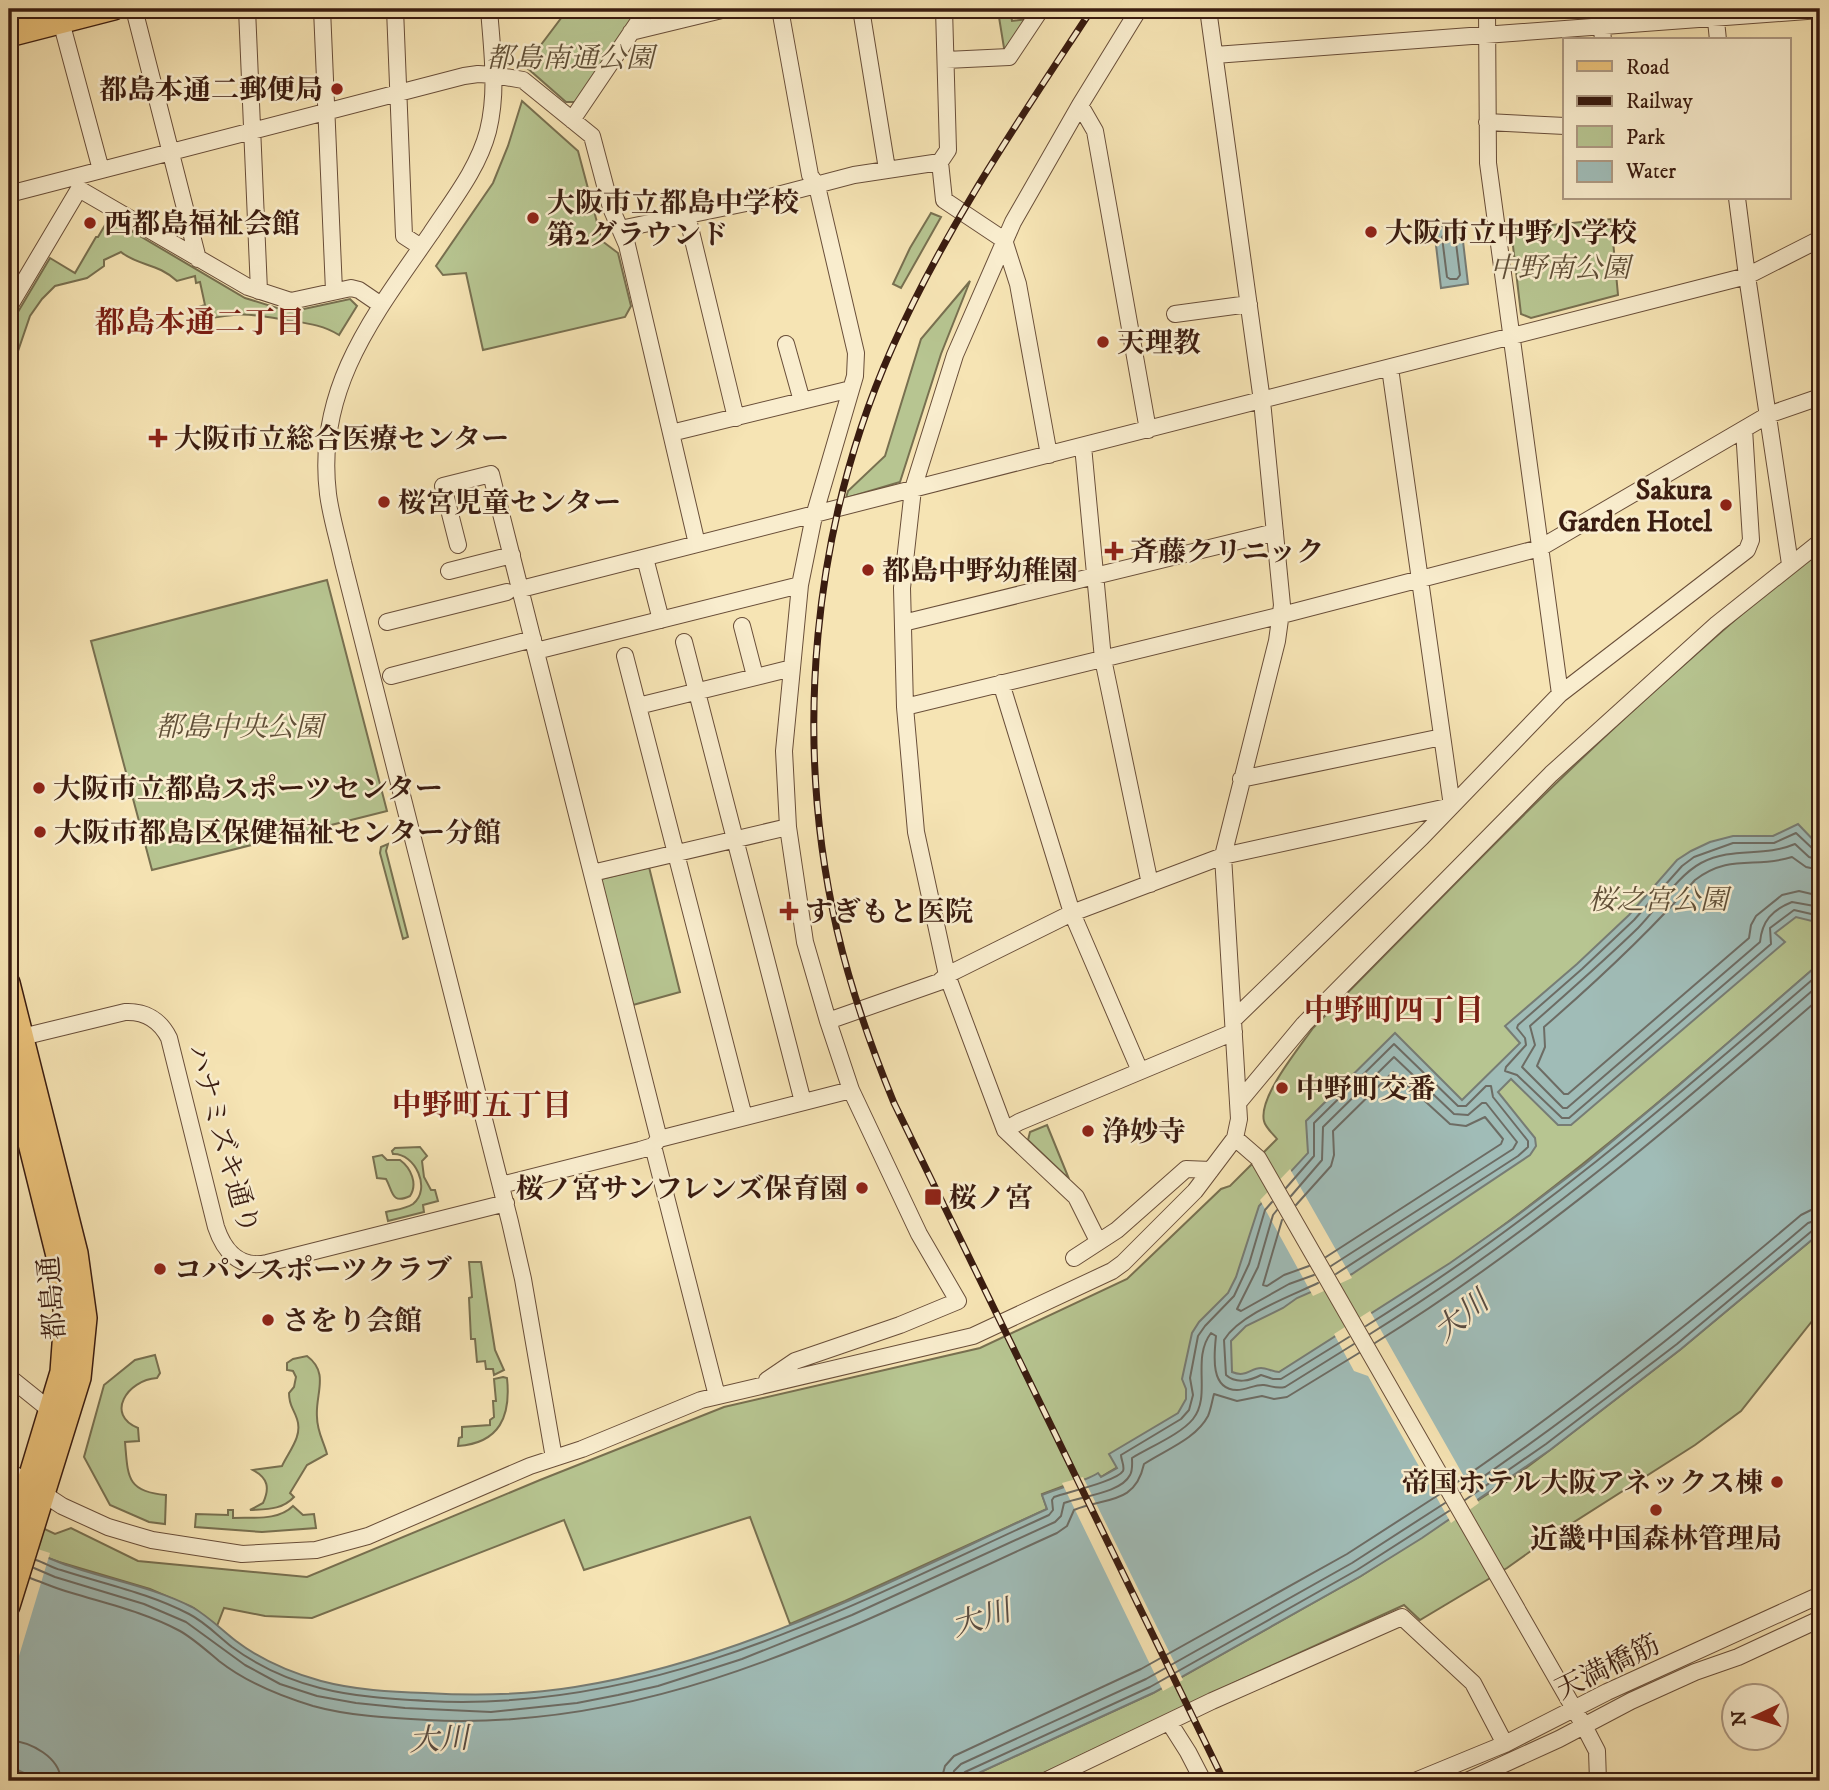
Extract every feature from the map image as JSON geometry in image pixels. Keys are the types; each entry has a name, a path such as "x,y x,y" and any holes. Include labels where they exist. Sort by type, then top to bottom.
{"main road":[{"path":"9,20 114,9"},
{"path":"9,36 57,13"},
{"name":"都島通","path":"9,983 15,1040 77,1253 86,1318 80,1378 25,1520 9,1606"},
{"name":"都島通","path":"9,1063 57,1256 65,1317 63,1356 35,1489"},
{"name":"都島通","path":"9,1544 25,1520"}],"street":[{"path":"134,9 198,258"},
{"path":"247,9 259,291"},
{"path":"322,9 334,291"},
{"path":"396,9 404,236 421,247"},
{"path":"489,9 494,75 490,118 478,160 352,354 338,390 329,432 328,492 355,612 506,1203 523,1279 554,1458"},
{"path":"572,120 648,9"},
{"path":"631,33 726,9"},
{"path":"760,1385 795,1361 900,1325 958,1301 919,1234 851,1090 801,927 788,827 783,751 800,585 814,516 855,376 856,353 817,186 810,175 780,9"},
{"path":"861,9 887,169"},
{"path":"944,9 948,150 940,162 944,200 1003,240 1018,284 1049,455"},
{"path":"946,61 1009,57 1041,9"},
{"path":"1098,1241 1076,1197 1005,1130 947,975 916,832 905,707 902,588 913,489 955,355 1003,240 1080,105 1139,9"},
{"path":"9,1471 62,1506 108,1527 173,1545 242,1554 299,1553 335,1547 368,1536 530,1466 582,1450 701,1400 973,1335 1082,1286 1123,1263 1195,1191 1236,1139 1238,1103 1223,856 1282,615 1262,401 1208,9"},
{"path":"1487,9 1488,163 1560,694"},
{"path":"1600,9 1602,33"},
{"path":"1215,55 1488,34 1602,33 1715,14 1820,10"},
{"path":"57,13 101,170"},
{"path":"1715,14 1718,38"},
{"path":"9,194 78,183 101,170 478,74 523,80 592,136 611,208 627,245 697,544"},
{"path":"1080,105 1095,131 1148,430"},
{"path":"1487,122 1563,126"},
{"path":"620,229 817,186 823,182 940,162"},
{"path":"78,183 248,287 291,301 356,288 382,305"},
{"path":"9,307 78,183"},
{"path":"1737,200 1790,564"},
{"path":"687,215 736,418"},
{"path":"387,622 814,516 1747,276 1820,239"},
{"path":"1175,314 1249,304"},
{"path":"786,344 802,401"},
{"path":"1390,368 1452,806"},
{"path":"671,433 851,389"},
{"path":"905,707 1282,615 1540,548 1768,415 1820,397"},
{"path":"1005,1130 1140,1072 1233,1026 1560,694 1746,550 1751,540 1744,429"},
{"path":"1083,446 1103,659 1150,884"},
{"path":"458,545 443,486 492,474 512,555 514,591 535,645 717,1395"},
{"path":"903,622 1275,532"},
{"path":"1238,1103 1304,1024 1532,792 1679,658 1820,542"},
{"path":"449,571 512,555"},
{"path":"645,558 661,620"},
{"path":"391,676 661,620 800,585"},
{"path":"742,626 755,676"},
{"path":"684,642 803,1102"},
{"path":"625,656 744,1117"},
{"path":"638,706 792,668"},
{"path":"1001,683 1072,913 1140,1072"},
{"path":"1241,779 1442,737"},
{"path":"828,1021 939,982 947,975 1072,913 1223,856 1452,806"},
{"path":"592,873 788,827"},
{"name":"ハナミズキ通り","path":"15,1040 125,1012 141,1012 162,1026 169,1038 216,1227 229,1254 245,1263 267,1264 506,1203"},
{"path":"501,1185 851,1090"},
{"path":"1236,1139 1258,1158 1584,1726 1597,1751 1598,1781"},
{"path":"1074,1258 1117,1230 1186,1169 1211,1170"},
{"path":"9,1377 50,1410"},
{"name":"天満橋筋","path":"1415,1781 1504,1744 1607,1692 1820,1595"},
{"path":"1045,1781 1402,1617 1473,1682 1504,1744"},
{"name":"天満橋筋","path":"1467,1781 1684,1677 1738,1657 1820,1619"},
{"path":"1170,1722 1203,1781"}],"green space":[{"name":"都島南通公園","path":"568,9 640,9 577,102 566,102 525,66"},
{"path":"991,9 1010,9 1012,21 1028,19 1005,54 998,11"},
{"name":"大阪市立都島中学校 第2グラウンド","path":"522,101 578,151 602,241 618,253 631,306 625,317 483,350 466,273 443,275 436,266 493,183"},
{"path":"931,213 941,217 901,288 893,284"},
{"path":"111,219 245,298 290,312 350,299 357,306 339,335 318,326 259,316 233,315 203,320 199,307 205,305 200,282 196,283 195,276 177,281 163,271 121,252 104,260 104,266 87,278 55,286 30,316 17,354 9,358 9,327 50,258 75,273 96,237"},
{"name":"中野南公園","path":"1611,219 1618,295 1531,318 1521,314 1511,229"},
{"path":"970,281 941,354 900,482 846,498 848,491 885,456 921,339"},
{"name":"桜之宮公園","path":"1820,552 1820,963 1595,1154 1454,1261 1324,1346 1101,1477 1098,1474 1042,1494 1047,1509 790,1624 750,1517 584,1570 564,1520 312,1618 265,1616 224,1608 217,1626 194,1608 150,1589 9,1544 9,1512 55,1534 71,1528 138,1561 307,1577 724,1407 980,1348 1127,1279 1221,1189 1230,1186 1277,1139 1264,1121 1267,1099 1281,1073 1313,1028 1583,757 1729,625"},
{"name":"都島中央公園","path":"327,580 387,811 152,870 91,641"},
{"path":"388,844 386,851 408,937 403,939 380,853 381,847"},
{"path":"649,867 680,992 633,1005 601,879"},
{"path":"1047,1125 1069,1179 1028,1140 1030,1132"},
{"path":"420,1147 427,1156 422,1161 424,1177 431,1190 435,1190 438,1201 423,1205 424,1212 388,1221 386,1212 413,1204 421,1190 421,1181 414,1165 392,1151 395,1148"},
{"path":"382,1155 387,1160 400,1160 407,1167 413,1181 410,1196 396,1198 386,1179 377,1178 373,1157"},
{"path":"1820,1233 1820,1311 1741,1411 1695,1445 1549,1538 1507,1568 1420,1620 1404,1605 1027,1781 961,1781 1153,1693 1361,1576 1514,1477 1681,1349"},
{"path":"469,1262 481,1262 495,1350 504,1370 494,1375 493,1369 486,1369 485,1361 477,1362 475,1339 471,1339"},
{"path":"155,1355 160,1373 157,1378 146,1380 129,1391 122,1407 128,1422 138,1428 139,1441 125,1442 129,1473 136,1486 166,1495 165,1524 149,1522 110,1505 84,1457 104,1385 135,1360"},
{"path":"307,1356 318,1369 320,1377 317,1422 327,1454 307,1465 290,1493 294,1497 289,1501 274,1508 250,1510 263,1503 267,1488 262,1476 253,1470 282,1466 297,1437 297,1419 290,1404 289,1393 294,1387 296,1377 293,1371 287,1370 287,1363"},
{"path":"507,1378 508,1392 500,1425 484,1439 458,1446 462,1427 490,1425 490,1420 494,1417 493,1401 496,1401 494,1379"},
{"path":"293,1506 303,1515 314,1514 316,1528 262,1532 195,1527 196,1514 228,1515 228,1510 233,1510 233,1518 265,1517 280,1514"}],"water":[{"path":"1461,224 1468,284 1441,288 1434,228"},
{"name":"大川","path":"1798,824 1820,847 1817,900 1820,901 1820,923 1796,917 1775,933 1785,942 1571,1125 1558,1125 1511,1079 1498,1092 1535,1138 1536,1146 1530,1155 1352,1274 1297,1298 1246,1326 1231,1341 1232,1372 1241,1374 1261,1368 1279,1372 1450,1263 1584,1165 1820,963 1820,1233 1681,1349 1550,1450 1422,1538 1361,1576 1153,1693 961,1781 41,1781 9,1766 9,1544 77,1569 144,1588 192,1607 256,1654 310,1678 347,1687 386,1691 501,1694 575,1687 637,1675 698,1658 817,1614 1047,1509 1042,1495 1098,1473 1101,1477 1117,1468 1109,1454 1178,1413 1186,1399 1182,1379 1192,1333 1199,1322 1228,1293 1236,1277 1259,1206 1308,1153 1306,1121 1395,1033 1462,1100 1520,1043 1505,1026 1629,915 1677,860 1710,842 1733,836 1773,836"}],"pier":[{"path":"1290,1169 1352,1278 1313,1296 1260,1200"},
{"path":"1370,1311 1479,1503 1451,1523 1368,1376 1354,1371 1334,1334"},
{"path":"1083,1477 1183,1680 1163,1691 1062,1483"},
{"path":"9,1540 50,1553 9,1689"}],"railway":[{"path":"1092,9 985,175 935,260 892,348 865,417 843,488 828,561 818,635 814,709 816,784 823,858 837,930 862,1018 894,1103 1224,1781"}],"place":[{"name":"都島本通二郵便局","path":"337,89"},
{"name":"大阪市立都島中学校 第2グラウンド","path":"533,218"},
{"name":"西都島福祉会館","path":"90,223"},
{"name":"大阪市立中野小学校","path":"1371,232"},
{"name":"天理教","path":"1103,342"},
{"name":"大阪市立総合医療センター","path":"158,438"},
{"name":"桜宮児童センター","path":"384,502"},
{"name":"Sakura Garden Hotel","path":"1726,505"},
{"name":"斉藤クリニック","path":"1114,551"},
{"name":"都島中野幼稚園","path":"868,570"},
{"name":"大阪市立都島スポーツセンター","path":"39,788"},
{"name":"大阪市都島区保健福祉センター分館","path":"40,832"},
{"name":"すぎもと医院","path":"789,911"},
{"name":"中野町交番","path":"1282,1088"},
{"name":"浄妙寺","path":"1088,1131"},
{"name":"桜ノ宮サンフレンズ保育園","path":"862,1188"},
{"name":"桜ノ宮","path":"933,1197"},
{"name":"コパンスポーツクラブ","path":"160,1269"},
{"name":"さをり会館","path":"268,1320"},
{"name":"帝国ホテル大阪アネックス棟","path":"1777,1482"},
{"name":"近畿中国森林管理局","path":"1656,1510"}],"district":[{"name":"都島本通二丁目","path":"200,322"},
{"name":"中野町四丁目","path":"1394,1010"},
{"name":"中野町五丁目","path":"482,1105"}]}
